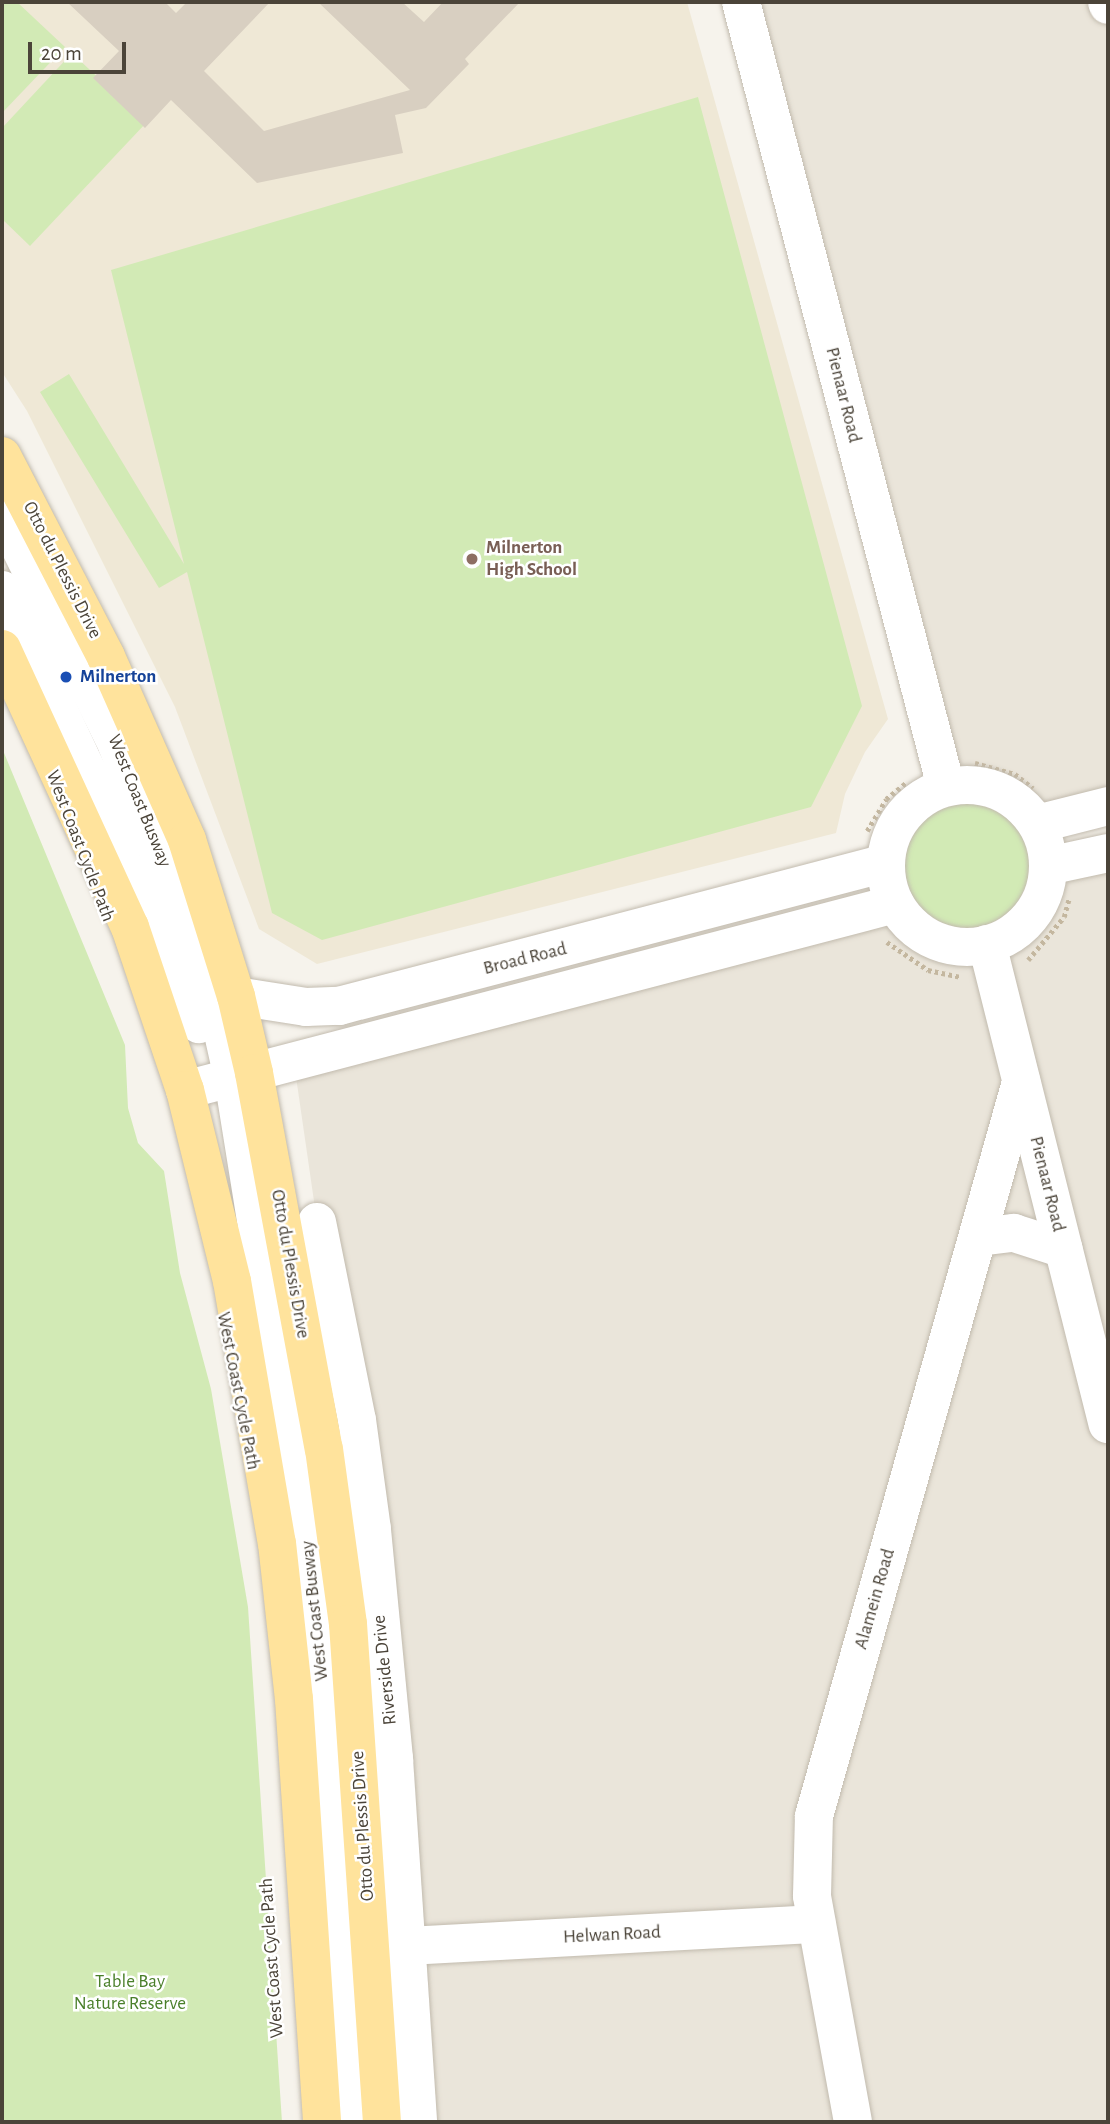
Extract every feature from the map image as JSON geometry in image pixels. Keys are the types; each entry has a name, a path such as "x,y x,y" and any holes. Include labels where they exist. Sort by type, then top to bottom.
{"main road":[{"name":"Otto du Plessis Drive","path":"2,456 89,623 187,840 202,1006 185,1090 232,1281 277,1543 294,1699 321,2122"},
{"name":"Otto du Plessis Drive","path":"2,649 130,927 202,1006 236,1085 324,1449 345,1599 382,2122"}],"street":[{"name":"Pienaar Road","path":"741,2 946,787"},
{"name":"West Coast Busway","path":"2,511 117,745 202,1006"},
{"name":"West Coast Busway","path":"2,590 118,837 202,1006"},
{"path":"946,787 993,789 1022,805 1037,824 1048,866 1042,897 1031,916 1015,932 987,944 963,947 930,939 912,926 895,904 886,863 892,835 903,816 919,800 946,787"},
{"path":"1037,824 1108,806"},
{"name":"West Coast Busway","path":"118,837 130,927"},
{"path":"1048,866 1108,853"},
{"name":"Broad Road","path":"202,1006 339,1006 886,863"},
{"path":"185,1090 236,1085 506,1008 895,904"},
{"name":"Pienaar Road","path":"987,944 1108,1424"},
{"path":"498,966 506,1008"},
{"name":"Alamein Road","path":"853,2122 816,1924 810,1846 818,1797 1021,1082"},
{"name":"West Coast Busway","path":"236,1085 313,1574 353,2122"},
{"name":"Riverside Drive","path":"317,1222 357,1420 372,1530 408,1946 418,2122"},
{"path":"979,1237 1014,1233 1064,1250"},
{"name":"Helwan Road","path":"408,1946 816,1924"}],"shaded area":[{"name":"Milnerton High School","path":"2,2 687,2 888,719 865,752 845,794 836,833 317,964 259,929 175,707 27,411 2,372"},
{"path":"741,2 1108,2 1108,806 1030,814 994,789 960,785"},
{"path":"1108,853 1108,2122 418,2122 317,1222 294,1063 904,918 930,939 951,946 996,942 1031,916 1048,875"}],"green space":[{"path":"2,2 17,2 65,47 2,113"},
{"path":"72,53 146,123 30,246 2,219 2,128"},
{"name":"Milnerton High School","path":"698,97 862,706 811,807 322,940 272,913 187,572 159,588 40,392 69,374 184,564 111,270"},
{"name":"Table Bay Nature Reserve","path":"2,748 125,1045 128,1108 138,1143 164,1171 180,1273 211,1389 248,1607 282,2122 2,2122"},
{"path":"967,804 991,809 1011,822 1024,842 1029,866 1024,890 1011,910 991,923 967,928 943,923 923,910 910,890 905,866 910,842 923,822 943,809"}],"building":[{"path":"67,2 165,2 176,13 187,2 270,2 204,71 264,131 410,90 318,2 402,2 424,22 443,2 520,2 465,59 469,64 426,108 395,115 403,153 257,183 171,100 145,128 93,78 119,51"}],"place":[{"name":"Milnerton High School","path":"472,559"},
{"name":"Milnerton","path":"66,677"}]}
